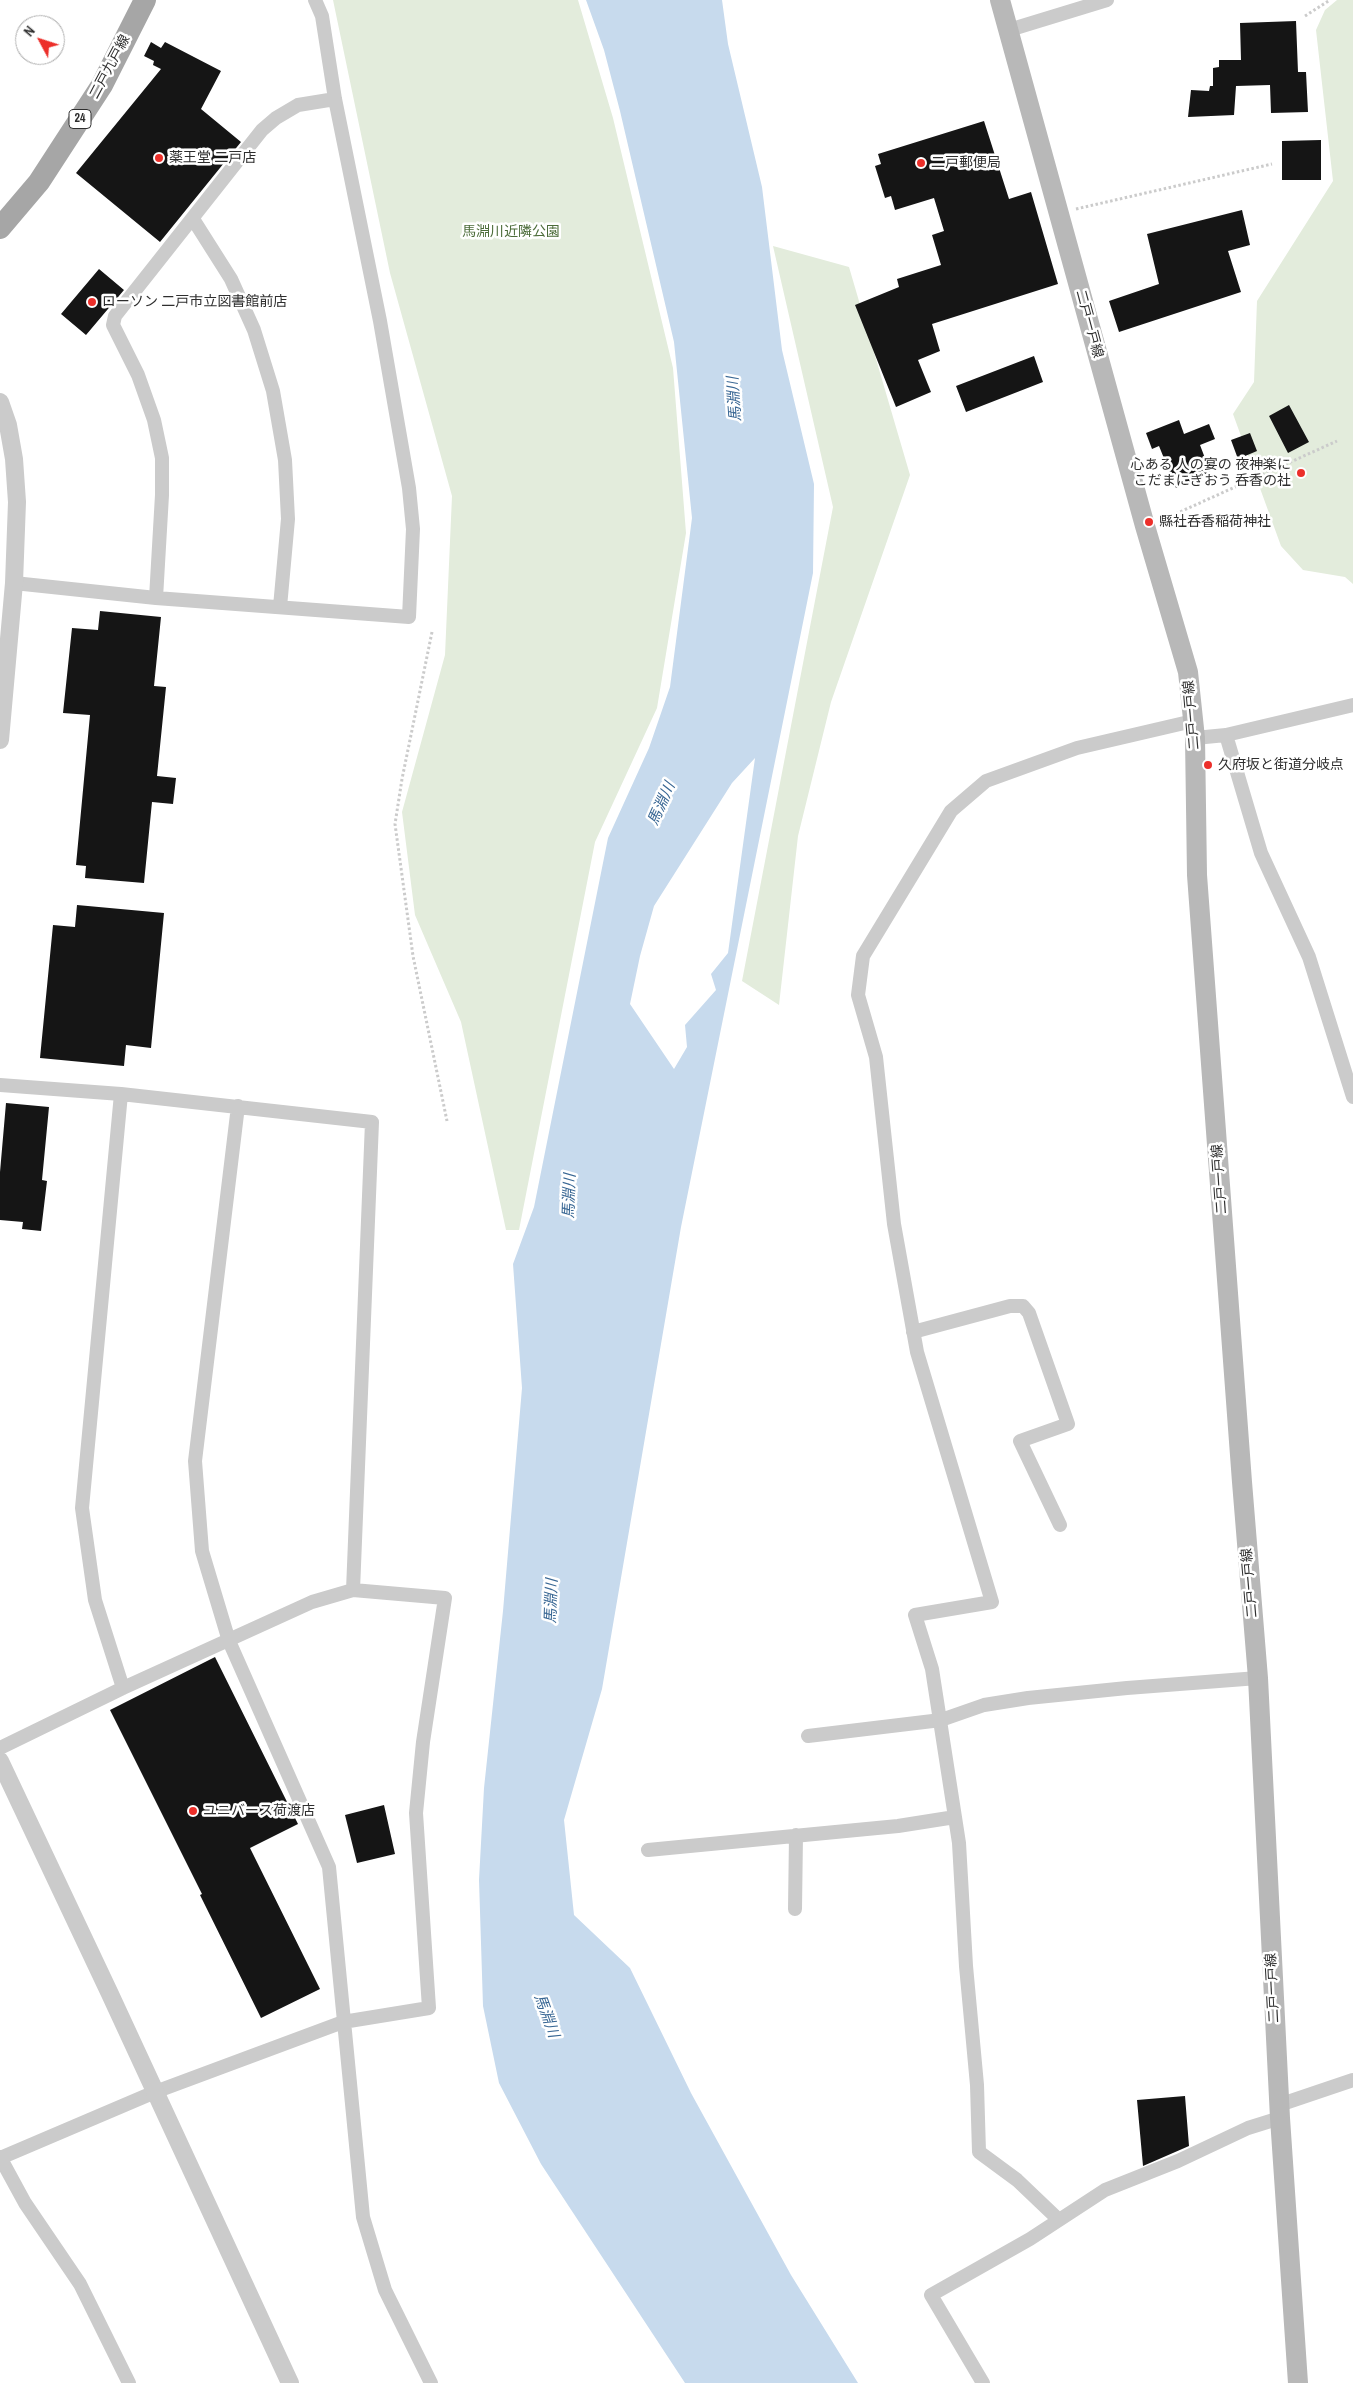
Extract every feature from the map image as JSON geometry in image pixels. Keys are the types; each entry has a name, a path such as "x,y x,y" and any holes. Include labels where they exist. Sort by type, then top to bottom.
{"main road":[{"name":"二戸九戸線","path":"0,228 39,182 102,85 145,0"},
{"name":"二戸一戸線","path":"1000,0 1145,526 1188,672 1194,730 1197,875 1258,1678 1279,2112 1298,2383"}],"street":[{"path":"14,583 156,598 409,617 413,529 409,488 380,321 335,98 322,16 315,0"},
{"path":"1009,30 1107,0"},
{"path":"156,598 162,496 162,458 154,420 138,375 113,326 115,316 262,130 298,105 335,98"},
{"path":"193,219 231,279 254,330 273,391 285,460 288,519 280,607"},
{"path":"0,402 8,426 14,459 17,502 14,583 0,740"},
{"path":"1059,2220 1017,2180 979,2152 977,2085 955,1817 932,1669 915,1615 992,1602 917,1352 894,1224 876,1057 858,995 863,956 951,811 986,781 1077,748 1194,730 1226,735 1353,705"},
{"path":"1226,735 1261,853 1309,957 1353,1097"},
{"path":"0,1086 121,1094 372,1122 353,1590"},
{"path":"121,1094 82,1508 95,1600 123,1688"},
{"path":"238,1106 195,1461 202,1550 229,1641 329,1867 363,2217 385,2290 431,2383"},
{"path":"914,1332 1010,1306 1023,1306 1029,1313 1068,1424 1020,1441 1060,1525"},
{"path":"0,1748 123,1688 312,1602 353,1590 445,1598 423,1742 416,1813 429,2008 343,2022 155,2092 0,2157 25,2203 80,2284 129,2383"},
{"path":"808,1736 941,1720 984,1705 1028,1698 1258,1678"},
{"path":"0,1761 290,2383"},
{"path":"648,1850 898,1826 955,1817"},
{"path":"795,1909 796,1835"},
{"path":"983,2383 931,2294 1030,2239 1105,2190 1178,2161 1279,2112 1353,2080"}],"path":[{"path":"1305,16 1330,0"},
{"path":"1059,213 1272,164"},
{"path":"1145,526 1337,442"},
{"path":"432,632 402,779 395,824 413,956 446,1121"}],"green space":[{"name":"馬淵川近隣公園","path":"333,0 578,0 613,118 673,368 686,533 657,708 595,842 519,1230 506,1230 461,1022 415,915 402,812 445,655 452,496 390,273"},
{"path":"1337,0 1353,0 1353,584 1345,577 1303,570 1281,546 1233,414 1254,382 1257,301 1333,181 1316,30 1325,10"},
{"path":"773,246 849,267 910,475 831,702 798,836 779,1005 742,981 833,507"}],"water":[{"name":"馬淵川","path":"586,0 722,0 728,44 762,187 782,350 814,484 813,573 681,1227 602,1689 564,1820 574,1915 630,1968 691,2093 791,2275 858,2383 685,2383 541,2164 499,2083 483,2006 479,1880 484,1788 503,1611 522,1388 513,1264 534,1207 608,838 649,748 670,687 692,518 674,342 604,50","holes":["755,758 728,953 711,974 716,990 685,1025 687,1047 674,1069 630,1004 640,956 654,906 732,783"]}],"building":[{"path":"1296,21 1298,72 1306,72 1308,112 1271,113 1270,85 1236,86 1234,115 1188,117 1191,90 1209,91 1210,86 1213,86 1213,68 1219,67 1219,60 1241,60 1240,23"},
{"name":"薬王堂 二戸店","path":"151,42 161,48 165,42 221,71 201,109 241,142 160,242 76,173 161,69 153,65 154,61 144,56"},
{"path":"984,121 1009,199 1031,192 1058,284 932,324 940,351 918,360 931,392 896,407 855,305 899,287 897,279 941,265 932,235 944,231 934,198 895,210 891,196 885,198 875,166 881,164 878,154"},
{"path":"1321,140 1321,180 1282,180 1282,141"},
{"path":"1242,210 1250,245 1228,251 1241,292 1119,332 1109,301 1159,284 1147,234"},
{"name":"ローソン 二戸市立図書館前店","path":"99,269 124,290 86,335 61,314"},
{"path":"1034,356 1043,382 966,412 956,386"},
{"path":"1289,405 1309,442 1288,453 1269,416"},
{"path":"1179,420 1184,434 1209,424 1215,439 1200,445 1211,474 1176,488 1159,446 1152,449 1146,433"},
{"path":"1250,433 1257,451 1238,459 1231,440"},
{"path":"100,611 161,617 154,686 166,687 157,776 176,778 173,804 152,802 144,883 85,878 86,866 76,865 90,715 63,713 72,628 98,630"},
{"path":"77,905 164,913 151,1048 126,1045 124,1066 40,1058 53,925 75,927"},
{"path":"6,1103 49,1107 42,1180 47,1181 41,1231 22,1229 23,1222 0,1220 0,1172"},
{"path":"215,1657 298,1824 250,1848 320,1989 261,2018 200,1895 202,1894 110,1710"},
{"path":"384,1805 395,1854 357,1863 345,1815"},
{"path":"1185,2096 1189,2146 1143,2166 1137,2100"}],"place":[{"name":"薬王堂 二戸店","path":"159,158"},
{"name":"二戸郵便局","path":"921,163"},
{"name":"ローソン 二戸市立図書館前店","path":"92,302"},
{"name":"心ある 人の宴の 夜神楽に こだまにぎおう 呑香の社","path":"1301,473"},
{"name":"縣社呑香稲荷神社","path":"1149,522"},
{"name":"久府坂と街道分岐点","path":"1208,765"},
{"name":"ユニバース荷渡店","path":"193,1811"}]}
